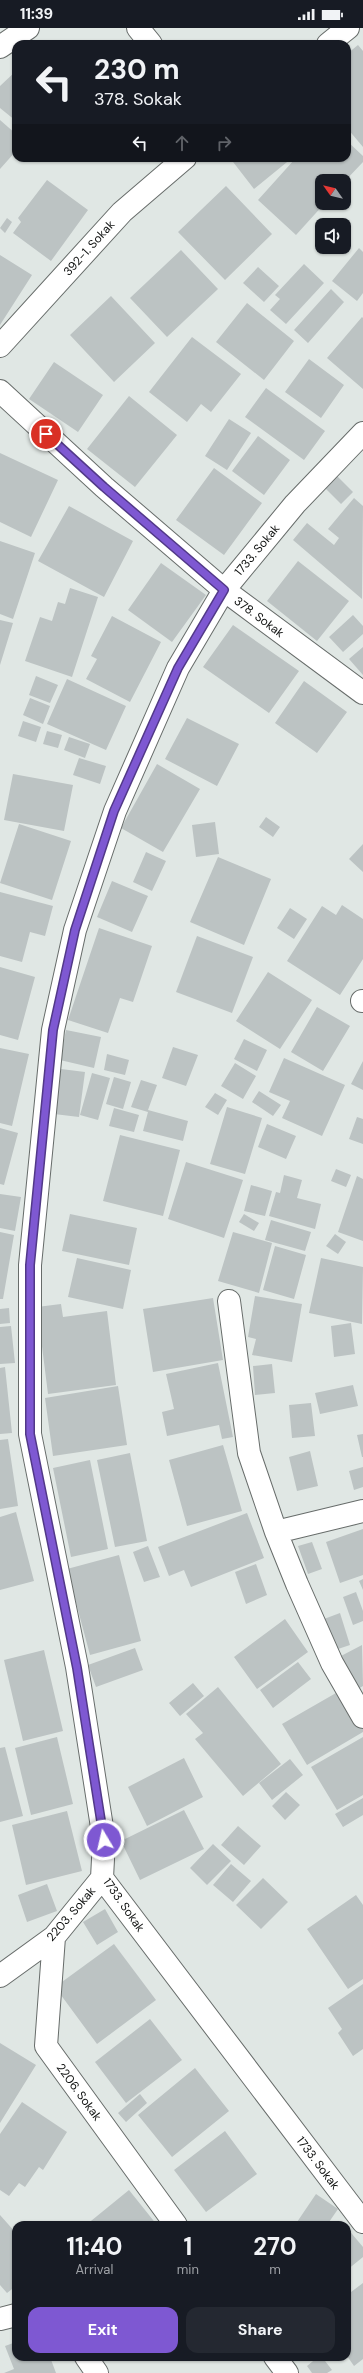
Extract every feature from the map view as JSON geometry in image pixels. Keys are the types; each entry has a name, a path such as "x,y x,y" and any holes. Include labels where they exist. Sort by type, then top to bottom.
{"street":[{"path":"0,47 28,28"},
{"path":"138,28 148,40"},
{"path":"333,40 348,28"},
{"name":"392-1. Sokak","path":"0,346 122,212 180,162"},
{"name":"378. Sokak","path":"0,391 104,487 224,590 363,693"},
{"name":"1733. Sokak","path":"363,434 295,504 224,590 178,668 114,811 75,930 53,1030 30,1265 30,1434 79,1675 104,1840 102,1878 363,2222"},
{"path":"229,1301 249,1453 276,1532 332,1663 363,1717"},
{"path":"276,1532 363,1511"},
{"name":"2203. Sokak","path":"0,1976 54,1937 102,1878"},
{"name":"2206. Sokak","path":"54,1937 46,2046 173,2221"},
{"path":"0,2319 12,2316"},
{"path":"89,2361 97,2373"},
{"path":"277,2361 287,2373"}],"building":[{"path":"358,45 363,51 363,147 351,133 351,51"},
{"path":"12,75 12,118 0,108 0,86"},
{"path":"0,120 12,130 12,156 0,169"},
{"path":"351,145 363,156 363,162 351,175 315,174 315,210 319,210 296,235 258,200 292,162 351,162"},
{"path":"233,162 287,162 254,189"},
{"path":"47,180 88,210 51,261 13,233 21,222 18,218"},
{"path":"226,186 272,234 225,280 178,232"},
{"path":"7,218 12,222 5,233 0,228"},
{"path":"359,248 363,252 363,293 357,301 332,281"},
{"path":"181,250 218,289 167,337 130,298"},
{"path":"0,255 32,275 0,325"},
{"path":"304,264 324,283 286,324 270,310 280,299 275,295"},
{"path":"258,267 279,286 264,302 243,283"},
{"path":"331,289 344,302 308,343 294,330"},
{"path":"111,296 155,343 114,382 70,335"},
{"path":"247,303 294,341 264,380 216,342"},
{"path":"362,317 363,318 363,389 327,358"},
{"path":"192,337 241,374 211,412 201,404 187,422 149,392"},
{"path":"309,359 344,385 321,418 285,392"},
{"path":"54,362 103,395 78,432 29,399"},
{"path":"266,388 325,431 304,460 245,417"},
{"path":"129,396 177,435 135,487 87,449"},
{"path":"229,419 251,433 227,470 205,456"},
{"path":"258,436 290,460 264,495 232,471"},
{"path":"0,453 58,480 31,537 0,522"},
{"path":"214,468 262,503 224,555 176,520"},
{"path":"336,475 353,492 341,504 324,487"},
{"path":"354,498 363,506 362,599 293,540 307,523 334,545 339,538 328,529"},
{"path":"69,506 133,541 104,597 38,561"},
{"path":"0,541 35,553 13,619 0,614"},
{"path":"298,561 349,601 317,641 267,601"},
{"path":"161,563 206,595 172,642 128,610"},
{"path":"70,588 98,597 72,677 25,661 40,617 52,621 58,602 65,604"},
{"path":"353,615 363,626 363,634 343,652 329,637"},
{"path":"112,616 161,642 130,702 86,679 97,659 91,656"},
{"path":"0,620 13,623 0,665"},
{"path":"233,625 299,671 269,713 203,667"},
{"path":"363,647 363,675 349,659"},
{"path":"36,676 58,685 50,703 29,695"},
{"path":"67,679 126,706 106,750 47,724"},
{"path":"304,681 347,712 317,753 275,723"},
{"path":"30,698 50,706 43,724 23,715"},
{"path":"187,718 239,744 217,786 165,759"},
{"path":"23,721 41,727 36,742 18,736"},
{"path":"47,731 62,735 58,748 43,744"},
{"path":"69,737 90,744 85,758 64,750"},
{"path":"79,758 106,766 100,784 73,775"},
{"path":"157,764 200,789 163,852 121,828"},
{"path":"13,774 73,785 64,831 4,820"},
{"path":"266,817 280,827 273,837 259,827"},
{"path":"215,822 219,854 196,857 192,825"},
{"path":"19,824 71,841 52,900 0,883"},
{"path":"363,844 363,872 349,859"},
{"path":"146,852 166,861 152,891 133,882"},
{"path":"218,857 271,879 244,945 190,922"},
{"path":"112,881 148,896 132,932 97,917"},
{"path":"0,892 53,906 45,936 30,932 22,962 0,956"},
{"path":"342,905 363,919 363,959 340,995 287,961 322,906 336,915"},
{"path":"290,908 307,919 294,939 277,928"},
{"path":"99,928 152,946 133,1002 120,998 108,1033 68,1020"},
{"path":"197,936 253,957 232,1013 176,992"},
{"path":"0,967 35,977 18,1040 0,1035"},
{"path":"268,972 312,1000 280,1049 236,1021"},
{"path":"317,1007 350,1026 323,1071 291,1052"},
{"path":"66,1030 101,1037 94,1068 60,1060"},
{"path":"244,1039 267,1050 257,1071 234,1059"},
{"path":"173,1047 198,1055 186,1086 162,1078"},
{"path":"0,1048 29,1054 12,1126 0,1123"},
{"path":"107,1054 129,1060 125,1075 104,1070"},
{"path":"284,1058 345,1085 322,1136 282,1118 290,1101 269,1092"},
{"path":"363,1061 363,1090 351,1084"},
{"path":"235,1063 256,1076 243,1099 221,1086"},
{"path":"61,1069 85,1072 79,1117 54,1114"},
{"path":"92,1073 110,1078 98,1120 80,1115"},
{"path":"114,1077 131,1082 123,1109 106,1104"},
{"path":"141,1080 157,1085 148,1110 188,1121 183,1141 143,1131 148,1112 131,1107"},
{"path":"259,1091 281,1105 273,1116 252,1102"},
{"path":"215,1093 227,1100 218,1115 205,1107"},
{"path":"227,1107 262,1118 245,1174 210,1164"},
{"path":"114,1108 139,1115 134,1132 109,1126"},
{"path":"357,1117 363,1119 363,1144 349,1139"},
{"path":"267,1124 296,1136 286,1159 258,1147"},
{"path":"0,1128 18,1133 4,1185 0,1184"},
{"path":"120,1135 180,1150 163,1216 103,1201"},
{"path":"186,1162 243,1180 224,1238 168,1219"},
{"path":"336,1169 351,1175 346,1187 331,1181"},
{"path":"284,1175 302,1180 297,1198 321,1204 315,1229 269,1216 276,1192 280,1193"},
{"path":"357,1176 363,1179 363,1241 338,1232"},
{"path":"251,1185 272,1191 265,1216 244,1211"},
{"path":"0,1194 21,1197 15,1231 0,1228"},
{"path":"70,1214 137,1228 129,1265 62,1251"},
{"path":"244,1214 259,1223 254,1231 239,1222"},
{"path":"271,1220 311,1232 305,1251 265,1240"},
{"path":"0,1232 14,1235 3,1299 0,1299"},
{"path":"233,1232 272,1243 259,1293 218,1281"},
{"path":"335,1234 346,1242 338,1254 326,1246"},
{"path":"275,1246 306,1255 294,1299 263,1290"},
{"path":"77,1258 131,1270 123,1309 68,1297"},
{"path":"321,1258 363,1267 362,1324 309,1313"},
{"path":"255,1296 302,1304 292,1362 252,1355 256,1339 248,1337"},
{"path":"213,1298 223,1360 153,1372 143,1309"},
{"path":"61,1304 63,1317 107,1311 116,1385 48,1394 37,1307"},
{"path":"9,1308 10,1323 0,1324 0,1309"},
{"path":"351,1323 355,1354 334,1357 331,1326"},
{"path":"11,1326 15,1363 0,1364 0,1327"},
{"path":"218,1363 233,1437 222,1439 219,1425 167,1436 162,1412 174,1409 166,1374"},
{"path":"272,1364 275,1393 255,1395 253,1366"},
{"path":"5,1367 12,1433 0,1434 0,1368"},
{"path":"353,1385 358,1406 320,1414 315,1393"},
{"path":"118,1386 127,1445 53,1456 45,1398"},
{"path":"311,1403 315,1436 292,1438 289,1405"},
{"path":"363,1434 363,1457 362,1457 357,1435"},
{"path":"8,1439 18,1506 0,1509 0,1440"},
{"path":"223,1445 242,1511 187,1526 169,1460"},
{"path":"310,1451 318,1486 297,1491 289,1457"},
{"path":"130,1453 147,1541 115,1547 97,1460"},
{"path":"90,1460 108,1549 71,1557 53,1468"},
{"path":"363,1467 363,1487 354,1490 349,1471"},
{"path":"16,1512 34,1581 0,1590 0,1517"},
{"path":"247,1513 264,1558 191,1587 184,1570 169,1576 158,1547"},
{"path":"363,1529 363,1575 340,1583 326,1542"},
{"path":"312,1542 322,1569 308,1574 298,1546"},
{"path":"148,1546 160,1577 144,1582 133,1552"},
{"path":"119,1555 141,1641 90,1655 67,1569"},
{"path":"256,1564 267,1595 246,1604 235,1572"},
{"path":"363,1579 363,1590 359,1581"},
{"path":"356,1592 363,1611 363,1621 353,1625 343,1597"},
{"path":"340,1613 350,1645 335,1650 324,1619"},
{"path":"285,1619 308,1652 257,1689 234,1657"},
{"path":"362,1645 363,1686 358,1689 341,1656"},
{"path":"135,1648 143,1670 96,1687 88,1665"},
{"path":"44,1650 63,1731 23,1741 4,1660"},
{"path":"298,1662 311,1679 273,1708 260,1690"},
{"path":"193,1683 204,1696 180,1716 169,1703"},
{"path":"218,1687 281,1764 243,1796 195,1739 203,1733 186,1714"},
{"path":"336,1693 350,1716 363,1728 363,1732 307,1765 282,1724"},
{"path":"57,1737 73,1804 31,1815 15,1748"},
{"path":"363,1737 363,1795 337,1810 311,1767"},
{"path":"5,1747 23,1816 0,1822 0,1748"},
{"path":"184,1758 203,1797 147,1826 128,1787"},
{"path":"290,1759 303,1775 272,1800 259,1783"},
{"path":"286,1792 300,1805 285,1820 272,1806"},
{"path":"363,1798 363,1815 343,1827 335,1814"},
{"path":"184,1810 204,1849 140,1880 121,1841"},
{"path":"67,1811 82,1871 26,1885 12,1825"},
{"path":"238,1826 261,1846 244,1865 221,1845"},
{"path":"213,1844 231,1861 207,1885 190,1868"},
{"path":"231,1864 251,1881 233,1902 213,1885"},
{"path":"263,1878 288,1902 261,1929 236,1905"},
{"path":"47,1884 57,1911 27,1922 18,1895"},
{"path":"356,1895 363,1905 363,1979 348,1989 307,1929"},
{"path":"105,1909 118,1932 97,1945 83,1922"},
{"path":"114,1944 156,2000 97,2044 55,1987"},
{"path":"363,1984 363,2049 353,2056 338,2033 342,2029 328,2008"},
{"path":"150,2019 182,2060 126,2103 95,2062"},
{"path":"0,2043 36,2065 0,2123"},
{"path":"195,2068 229,2111 172,2157 138,2115"},
{"path":"140,2094 147,2103 126,2122 118,2113"},
{"path":"22,2102 67,2132 43,2170 39,2167 25,2187 19,2183 9,2196 0,2190 0,2134"},
{"path":"225,2131 257,2174 206,2212 174,2170"},
{"path":"129,2190 154,2221 91,2221"},
{"path":"316,2194 338,2209 330,2221 298,2221"},
{"path":"0,2215 12,2228 12,2289 7,2293 0,2285"},
{"path":"351,2233 363,2247 363,2257 351,2267"},
{"path":"363,2283 363,2359 354,2366 350,2361 351,2292"},
{"path":"12,2343 12,2361 52,2361 56,2373 4,2373 14,2369 5,2346"},
{"path":"313,2361 325,2361 332,2370 327,2373 312,2373 307,2366"}],"route":[{"path":"46,434 104,487 224,590 178,668 114,811 75,930 53,1030 30,1265 30,1434 77,1668 104,1840"}]}
